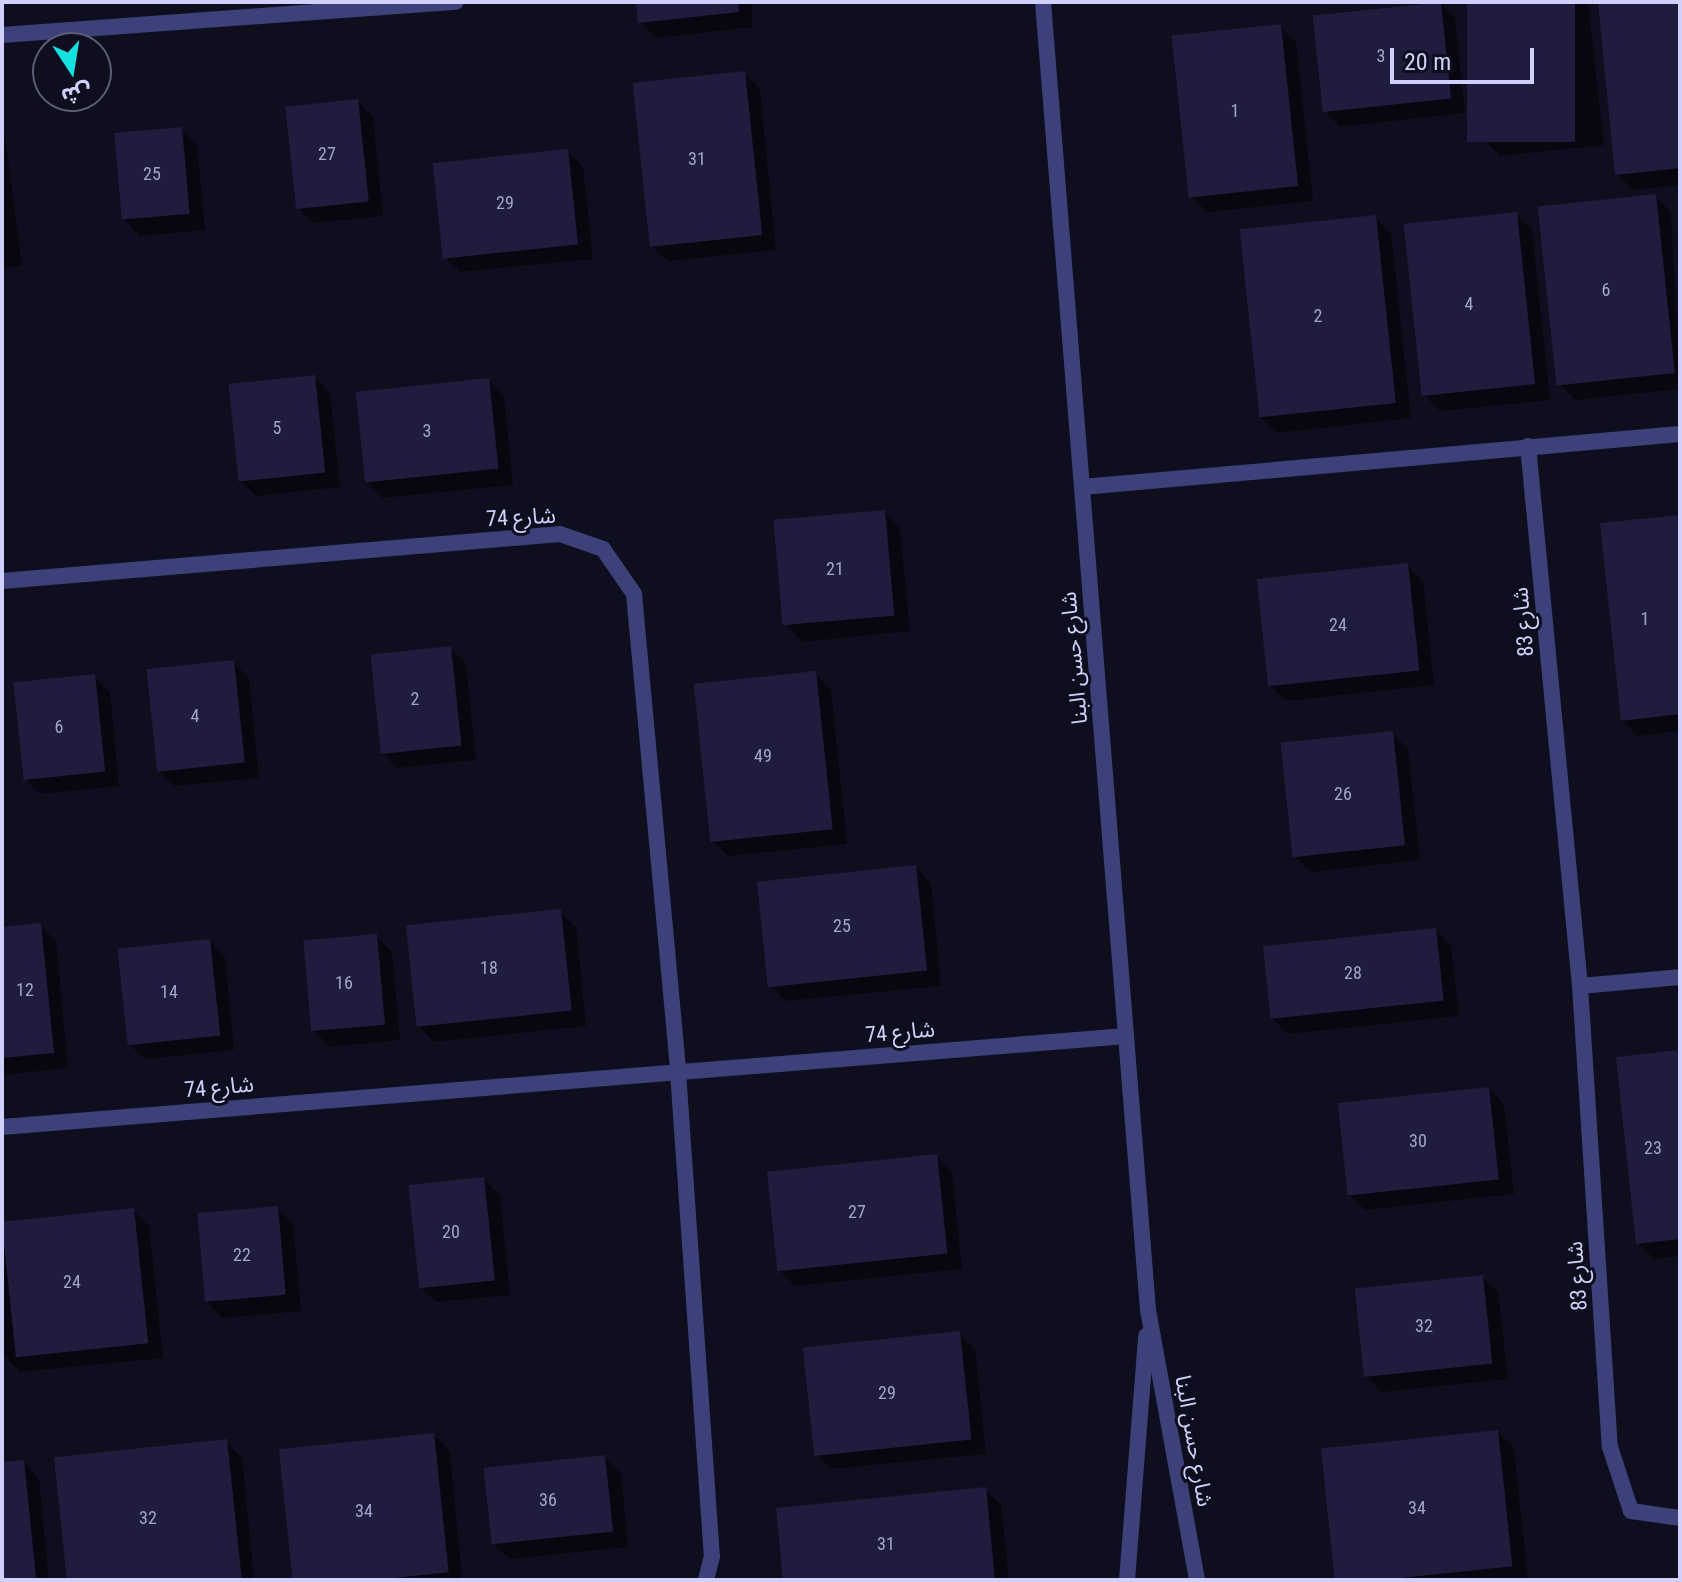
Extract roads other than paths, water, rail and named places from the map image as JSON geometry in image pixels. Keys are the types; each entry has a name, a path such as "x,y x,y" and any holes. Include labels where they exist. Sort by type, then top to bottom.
{"street":[{"path":"2,35 456,2"},
{"name":"شارع حسن البنا","path":"1043,2 1148,1310 1197,1580"},
{"path":"1082,487 1680,434"},
{"name":"شارع 83","path":"1528,446 1580,986 1610,1447 1631,1511 1680,1518"},
{"name":"شارع 74","path":"2,581 560,534 603,549 634,594 678,1072 712,1556 706,1580"},
{"path":"1580,986 1680,977"},
{"name":"شارع 74","path":"2,1127 1126,1036"},
{"name":"شارع حسن البنا","path":"1127,1580 1148,1310"}]}
